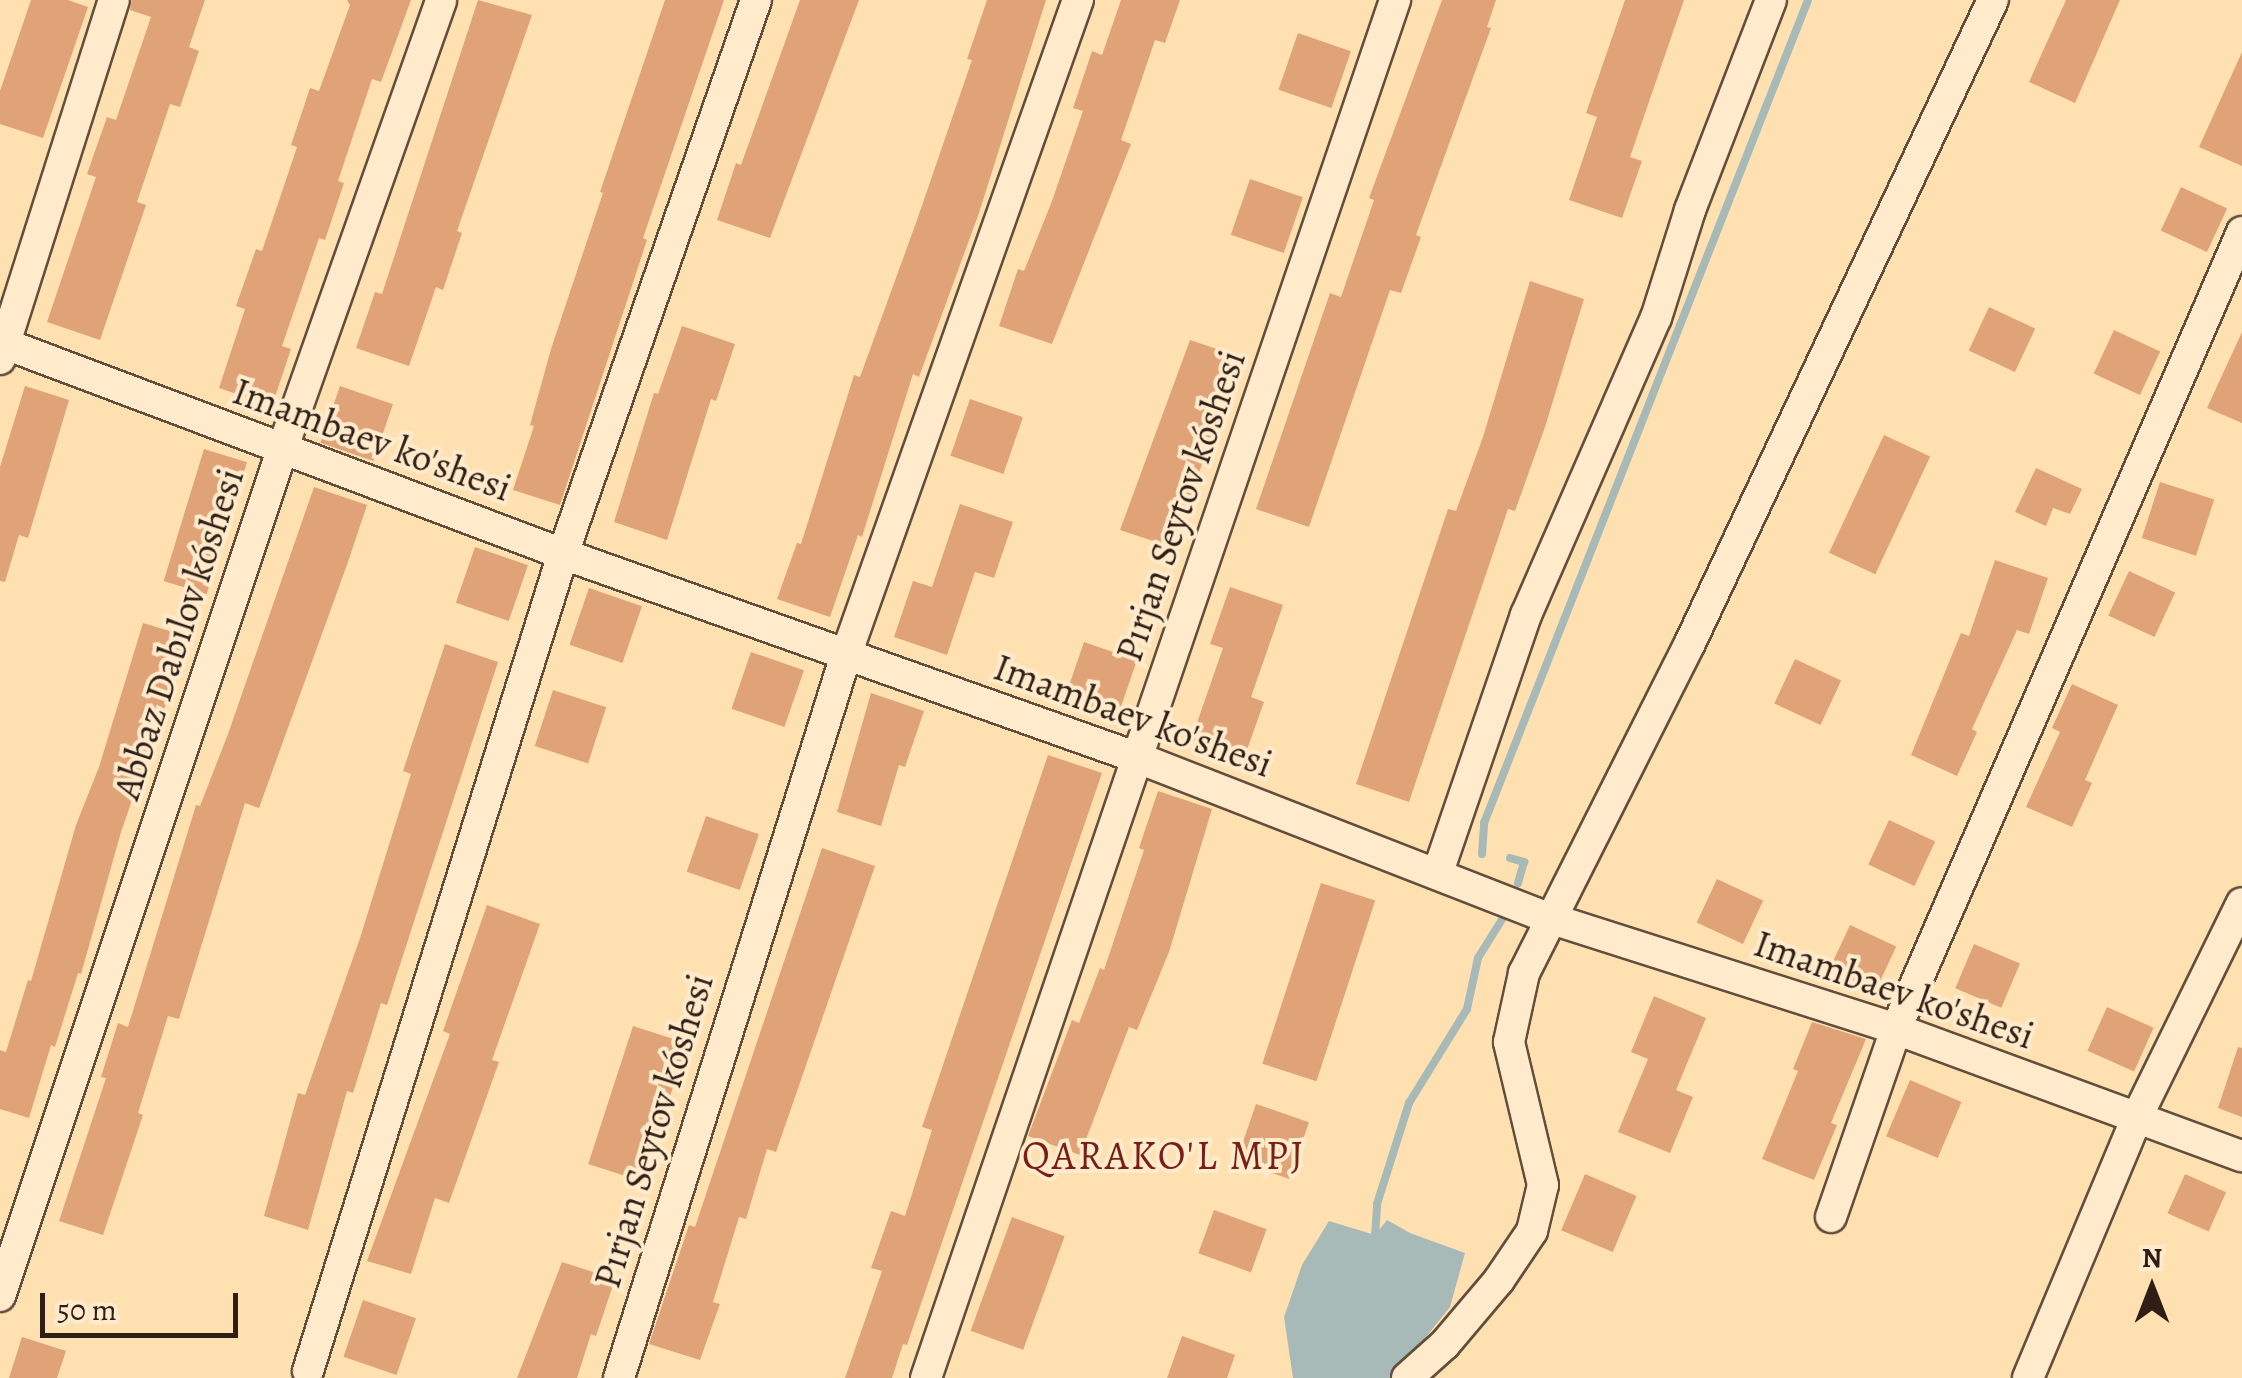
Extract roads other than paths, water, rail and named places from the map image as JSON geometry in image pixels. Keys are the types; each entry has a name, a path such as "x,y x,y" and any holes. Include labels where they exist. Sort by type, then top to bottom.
{"street":[{"path":"2,348 114,0"},
{"name":"Abbaz Dabılov kóshesi","path":"0,1296 282,450 440,0"},
{"path":"308,1372 563,554 756,0"},
{"name":"Pırjan Seytov kóshesi","path":"618,1378 846,655 1078,0"},
{"name":"Pırjan Seytov kóshesi","path":"926,1378 1396,0"},
{"path":"1438,872 1526,615 1656,318 1690,210 1771,0"},
{"path":"1407,1378 1445,1344 1499,1280 1532,1231 1543,1184 1509,1042 1524,973 1690,643 1993,0"},
{"path":"1831,1217 1896,1029 2242,232"},
{"name":"Imambaev ko'shesi","path":"2,348 563,554 1138,758 1549,918 1896,1029 2242,1156"},
{"path":"2028,1378 2137,1117 2242,903"}],"waterway":[{"path":"1482,854 1484,823 1808,0"},
{"path":"1510,858 1524,862 1518,883"},
{"path":"1375,1236 1377,1204 1409,1103 1467,1009 1478,958 1506,913"}],"district":[{"name":"QARAKO'L MPJ","path":"1164,1156"}]}
